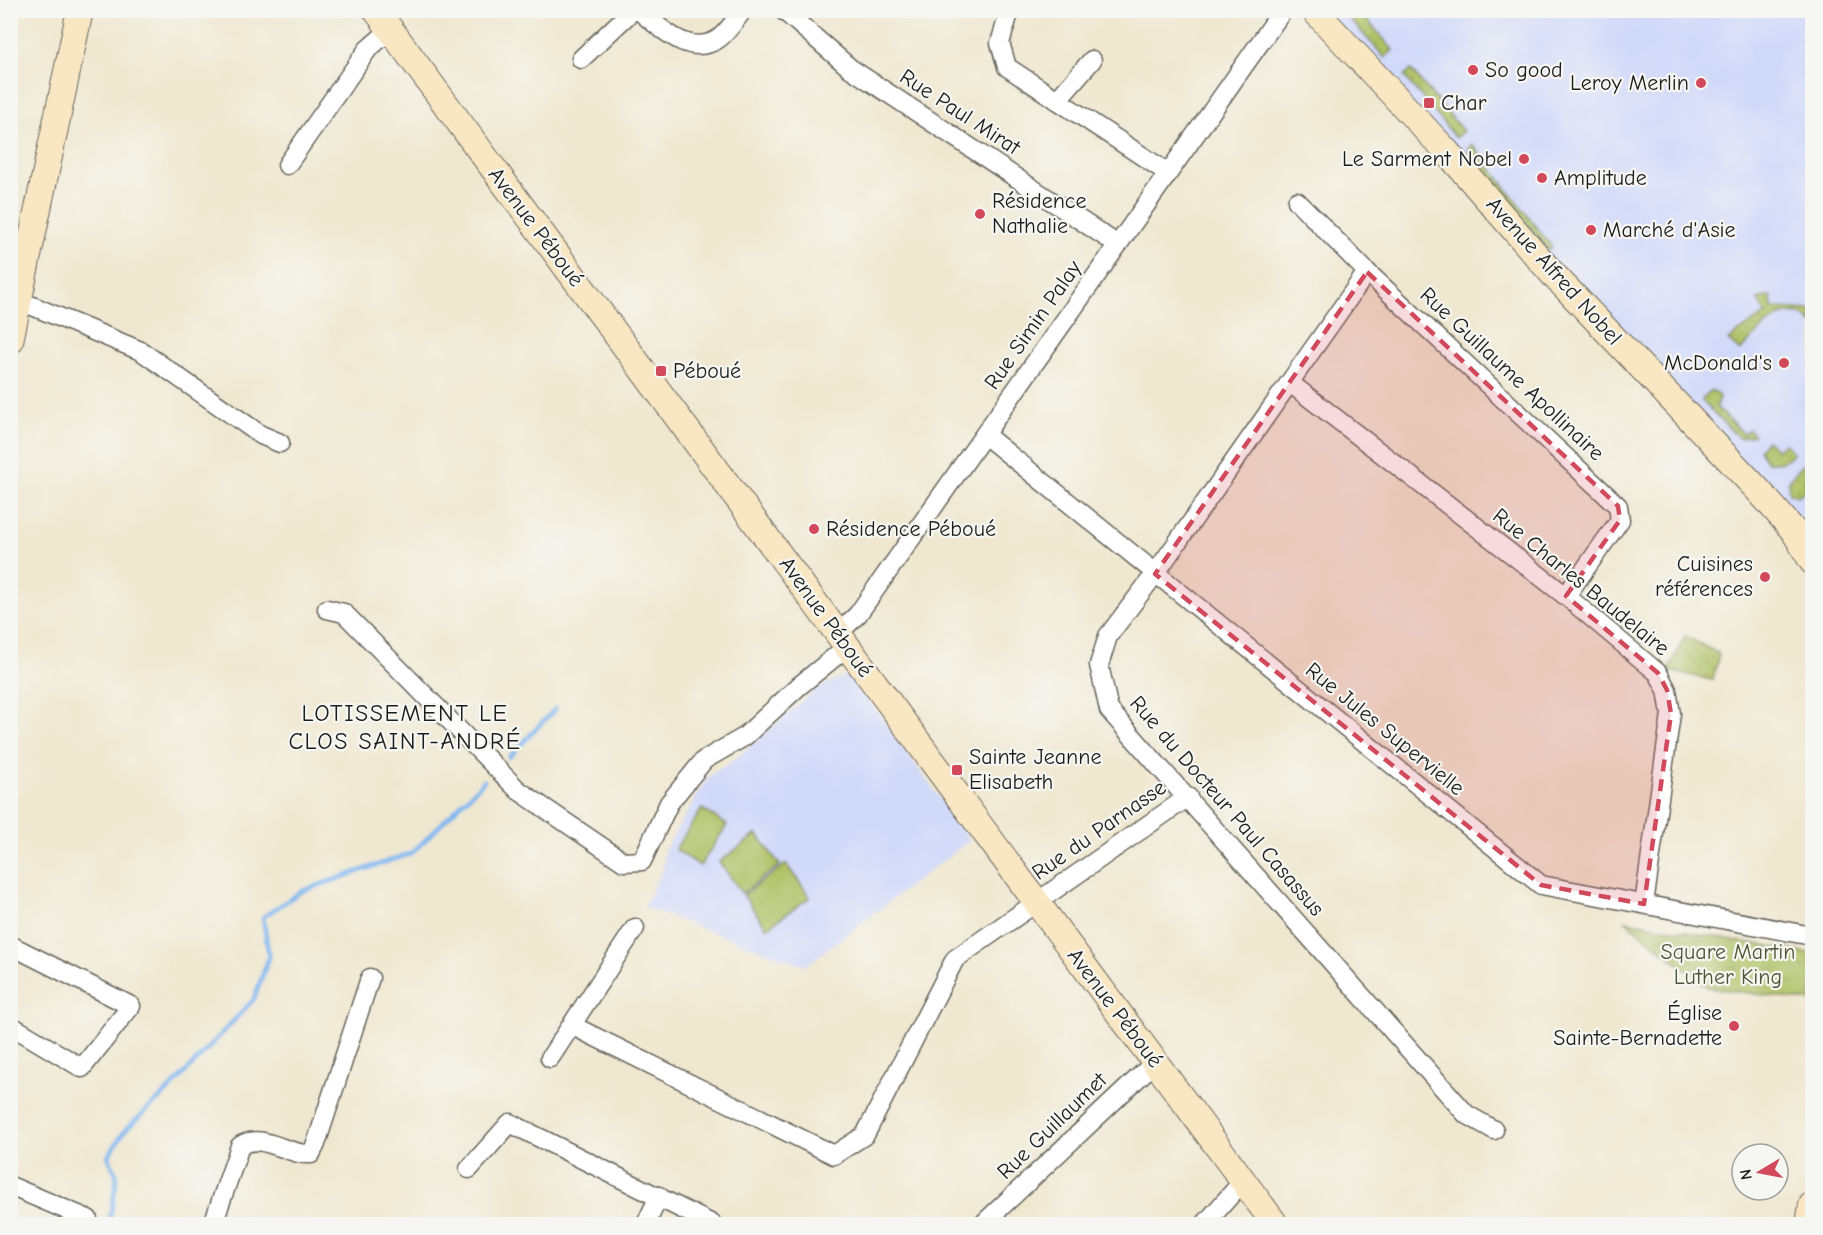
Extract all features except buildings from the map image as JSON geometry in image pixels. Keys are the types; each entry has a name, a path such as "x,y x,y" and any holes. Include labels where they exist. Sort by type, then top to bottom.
{"street":[{"path":"10,341 80,10"},
{"path":"581,59 633,10"},
{"path":"638,10 683,44 702,44 718,39 743,10"},
{"name":"Rue Paul Mirat","path":"783,10 850,68 1118,244"},
{"path":"1010,10 1000,43 1007,67 1168,173"},
{"name":"Rue Simin Palay","path":"327,609 344,613 518,790 624,862 642,861 669,803 704,760 744,737 799,686 843,640 858,614 1283,10"},
{"name":"Avenue Alfred Nobel","path":"1314,10 1446,151 1551,272 1759,490 1803,539 1812,561"},
{"path":"287,165 368,49 383,20"},
{"name":"Avenue Péboué","path":"383,20 1275,1224"},
{"path":"1057,100 1092,60"},
{"name":"Rue Guillaume Apollinaire","path":"1297,201 1367,272 1618,506 1620,520 1566,596"},
{"name":"Rue du Docteur Paul Casassus","path":"1367,272 1155,574 1108,636 1099,665 1101,684 1109,710 1466,1114 1494,1130"},
{"path":"18,300 141,351 261,435 280,443"},
{"name":"Rue Charles Baudelaire","path":"1290,383 1566,596 1658,673 1667,690 1671,714 1644,904"},
{"name":"Rue Jules Supervielle","path":"985,435 1541,885 1812,936"},
{"name":"Rue du Parnasse","path":"573,1026 834,1155 865,1135 955,959 1188,797"},
{"path":"550,1058 635,928"},
{"path":"10,945 131,1006 82,1068 10,1025"},
{"path":"213,1224 240,1146 246,1141 258,1140 303,1154 311,1154 370,978"},
{"name":"Rue Guillaumet","path":"983,1224 1155,1062"},
{"path":"469,1169 510,1123 712,1224"},
{"path":"1205,1224 1243,1181"},
{"path":"10,1186 88,1219"},
{"path":"646,1224 658,1196"},
{"path":"1809,1224 1812,1205"}],"highlighted area":[{"path":"1367,272 1618,506 1620,520 1566,596 1658,673 1667,690 1671,714 1644,904 1541,885 1155,574"}],"shaded area":[{"path":"1314,11 1812,11 1812,561"},
{"path":"850,674 970,840 805,966 644,907 663,868 664,851 708,777 736,758 819,687"}],"green space":[{"path":"1347,11 1367,11 1369,22 1393,50 1385,58 1345,14"},
{"path":"1411,70 1463,131 1456,138 1404,76"},
{"path":"1472,144 1552,247 1548,250 1469,153 1468,149"},
{"path":"1771,296 1772,308 1812,310 1812,324 1803,316 1793,313 1783,315 1764,327 1740,351 1728,340 1766,313 1757,299"},
{"path":"1710,391 1714,391 1719,397 1716,407 1744,434 1749,429 1754,435 1739,438 1703,402 1702,399"},
{"path":"1767,440 1777,450 1785,443 1793,453 1782,462 1767,462 1759,450"},
{"path":"1802,464 1810,473 1805,479 1810,485 1797,496 1789,493 1788,482"},
{"path":"1685,636 1719,654 1713,680 1668,671"},
{"path":"702,809 727,825 700,866 675,849"},
{"path":"757,834 780,865 742,893 719,862"},
{"path":"786,864 810,897 767,928 743,895"},
{"name":"Square Martin Luther King","path":"1626,921 1812,954 1812,1002 1707,987"}],"waterway":[{"path":"509,757 555,709"},
{"path":"109,1224 117,1177 108,1156 126,1129 170,1089 254,999 269,957 263,917 302,891 412,853 484,781"}],"place":[{"name":"So good","path":"1473,70"},
{"name":"Leroy Merlin","path":"1701,83"},
{"name":"Char","path":"1429,103"},
{"name":"Le Sarment Nobel","path":"1524,159"},
{"name":"Amplitude","path":"1542,178"},
{"name":"Résidence Nathalie","path":"980,214"},
{"name":"Marché d'Asie","path":"1591,230"},
{"name":"McDonald's","path":"1784,363"},
{"name":"Péboué","path":"661,371"},
{"name":"Résidence Péboué","path":"814,529"},
{"name":"Cuisines références","path":"1765,577"},
{"name":"Sainte Jeanne Elisabeth","path":"957,770"},
{"name":"Église Sainte-Bernadette","path":"1734,1026"}],"district":[{"name":"LOTISSEMENT LE CLOS SAINT-ANDRÉ","path":"405,727"}]}
